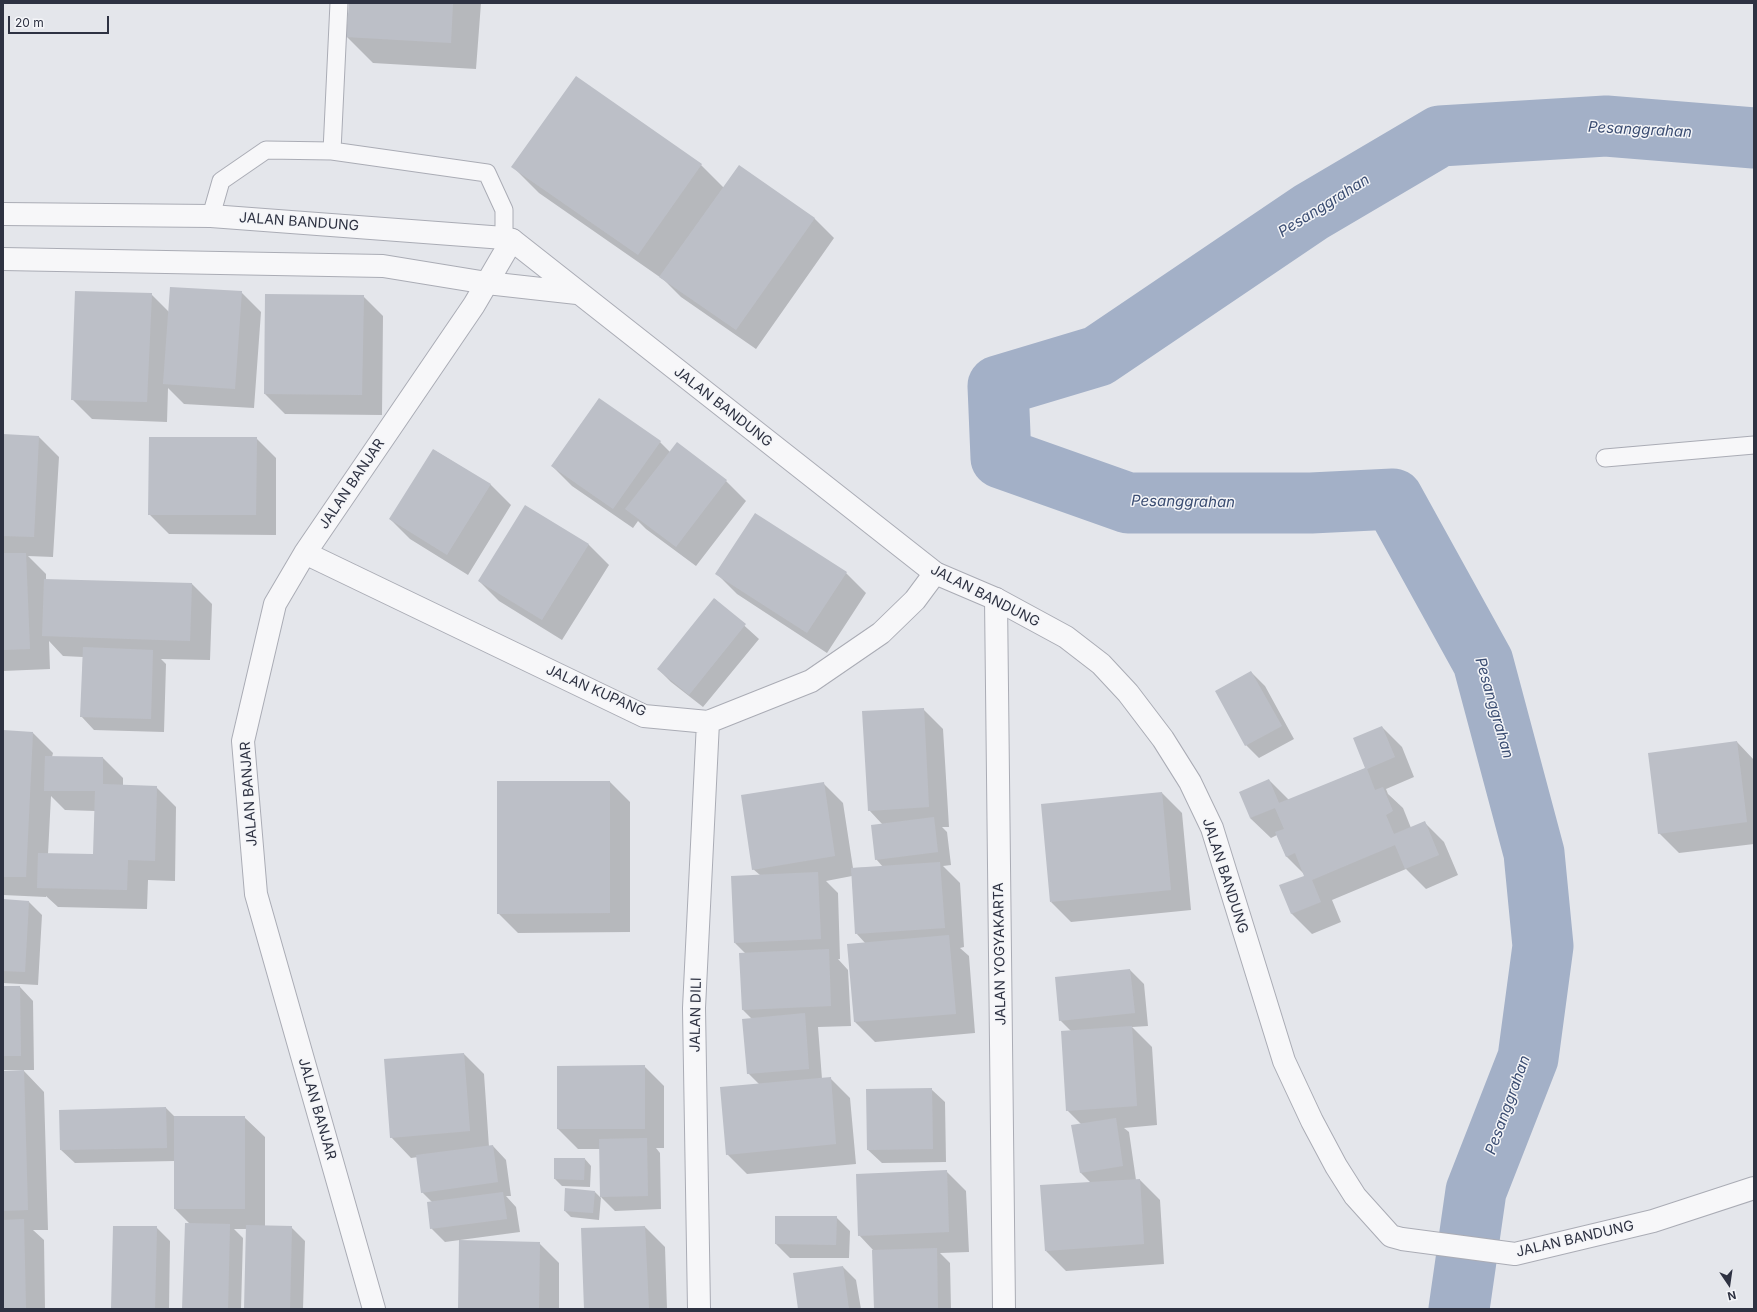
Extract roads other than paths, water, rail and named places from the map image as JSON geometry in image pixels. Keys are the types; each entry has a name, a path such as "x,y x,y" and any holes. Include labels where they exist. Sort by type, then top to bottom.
{"street":[{"name":"JALAN BANDUNG","path":"3,214 211,216 508,239 935,573 996,599 1066,637 1101,664 1128,693 1163,739 1190,782 1212,828 1284,1061 1312,1120 1336,1166 1355,1196 1391,1236 1402,1239 1515,1254 1653,1221 1754,1188"},
{"name":"JALAN BANJAR","path":"374,1309 256,894 243,741 275,604 305,553 474,305 488,283 508,239"},
{"path":"3,259 383,266 488,283 577,293"},
{"name":"JALAN KUPANG","path":"305,553 644,716 708,722 811,681 881,633 915,600 935,573"},
{"name":"JALAN YOGYAKARTA","path":"996,599 1004,1309"},
{"name":"JALAN DILI","path":"699,1309 694,1008 708,722"}],"lane":[{"path":"332,151 339,3"},
{"path":"211,216 221,181 266,150 332,151 488,173 504,210 508,239"},
{"path":"1605,458 1754,445"}],"waterway":[{"name":"Pesanggrahan","path":"1459,1309 1476,1191 1528,1058 1543,946 1534,853 1483,662 1393,499 1311,503 1128,503 1001,458 998,386 1098,356 1311,212 1440,136 1606,126 1754,138"}]}
